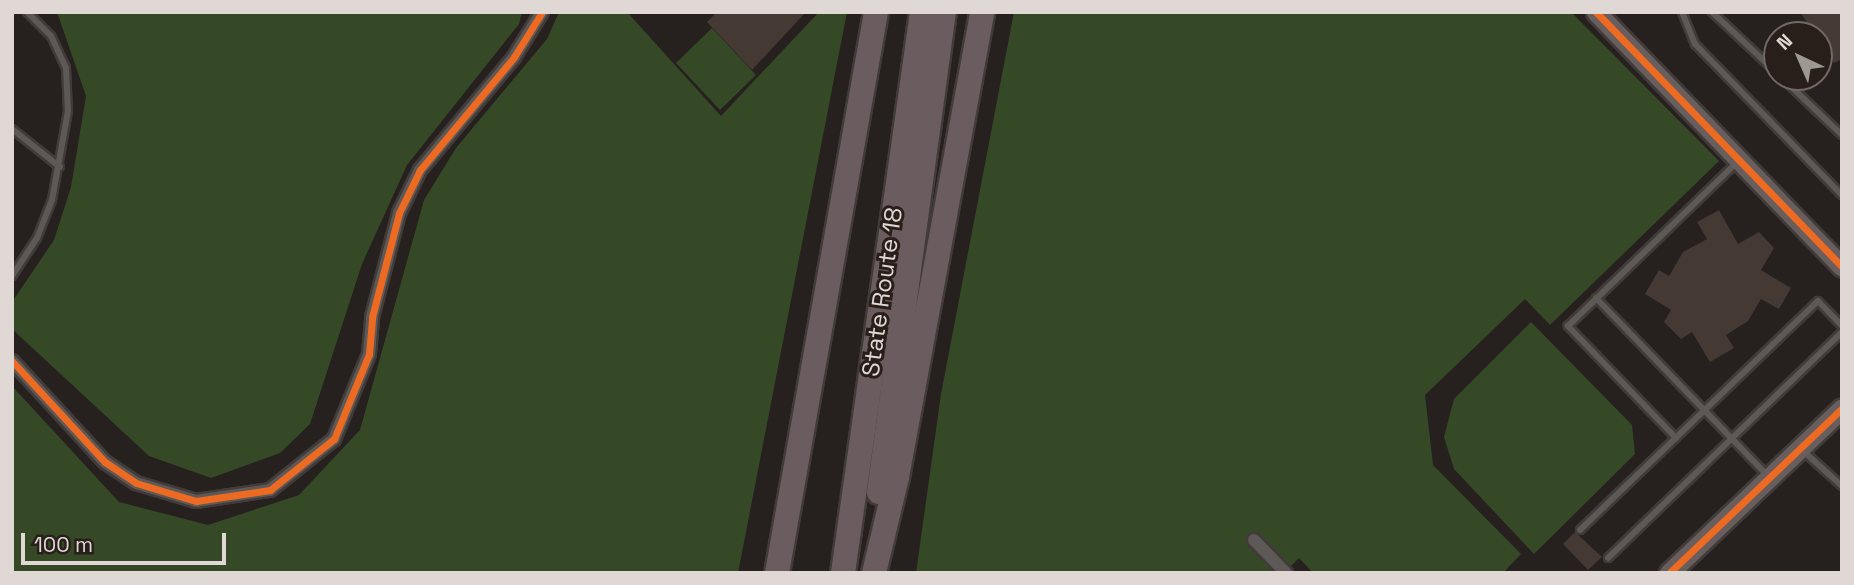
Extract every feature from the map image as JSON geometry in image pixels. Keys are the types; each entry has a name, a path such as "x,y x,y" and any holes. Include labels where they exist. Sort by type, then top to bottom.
{"highway":[{"path":"777,573 876,12"},
{"name":"State Route 18","path":"843,573 922,12"},
{"name":"State Route 18","path":"872,573 943,12"},
{"path":"872,573 897,477 982,12"}],"street":[{"path":"12,361 105,462 136,483 196,501 279,484 334,439 353,402 369,354 385,256 420,170 514,57 542,12"},
{"path":"1596,12 1739,160 1839,258"},
{"path":"1670,573 1842,408"},
{"path":"1254,540 1286,573"}],"lane":[{"path":"12,276 37,238 60,167 68,111 66,68 51,36 27,12"},
{"path":"1682,12 1695,44 1842,195"},
{"path":"1714,13 1763,60"},
{"path":"1796,91 1842,135"},
{"path":"12,129 60,167"},
{"path":"1676,438 1568,326 1739,160"},
{"path":"1596,298 1769,478"},
{"path":"1580,530 1818,301 1842,326"},
{"path":"1608,558 1842,331"},
{"path":"1800,448 1842,486"}],"green space":[{"path":"57,12 522,12 519,24 407,165 362,264 310,424 280,453 211,478 149,456 12,329 12,302 54,240 71,187 86,96"},
{"path":"559,12 627,12 721,116 819,12 847,12 738,573 12,573 12,386 119,502 208,525 299,495 360,430 424,200 456,148 547,39"},
{"path":"1014,12 1571,12 1719,161 1550,325 1525,299 1425,395 1433,465 1521,554 1503,573 1313,573 1299,558 1284,573 916,573 941,394"},
{"path":"712,28 756,75 720,110 676,63"},
{"path":"1531,322 1632,425 1635,454 1534,554 1454,469 1444,437 1454,399"}],"building":[{"path":"717,12 806,12 752,70 707,22"},
{"path":"1800,12 1842,12 1842,59 1833,62 1833,21 1806,21"},
{"path":"1719,210 1738,244 1759,232 1774,248 1761,270 1791,288 1779,309 1761,299 1748,321 1726,335 1734,348 1710,362 1692,332 1681,339 1664,322 1671,310 1645,294 1659,270 1669,276 1683,252 1707,239 1697,222"},
{"path":"1575,532 1602,557 1588,570 1563,544"}],"cycle path":[{"path":"12,361 105,462 136,483 196,501 270,490 334,439 369,354 372,317 399,213 420,170 514,57 542,12"},
{"path":"1596,12 1842,267"},
{"path":"1669,573 1842,408"}]}
